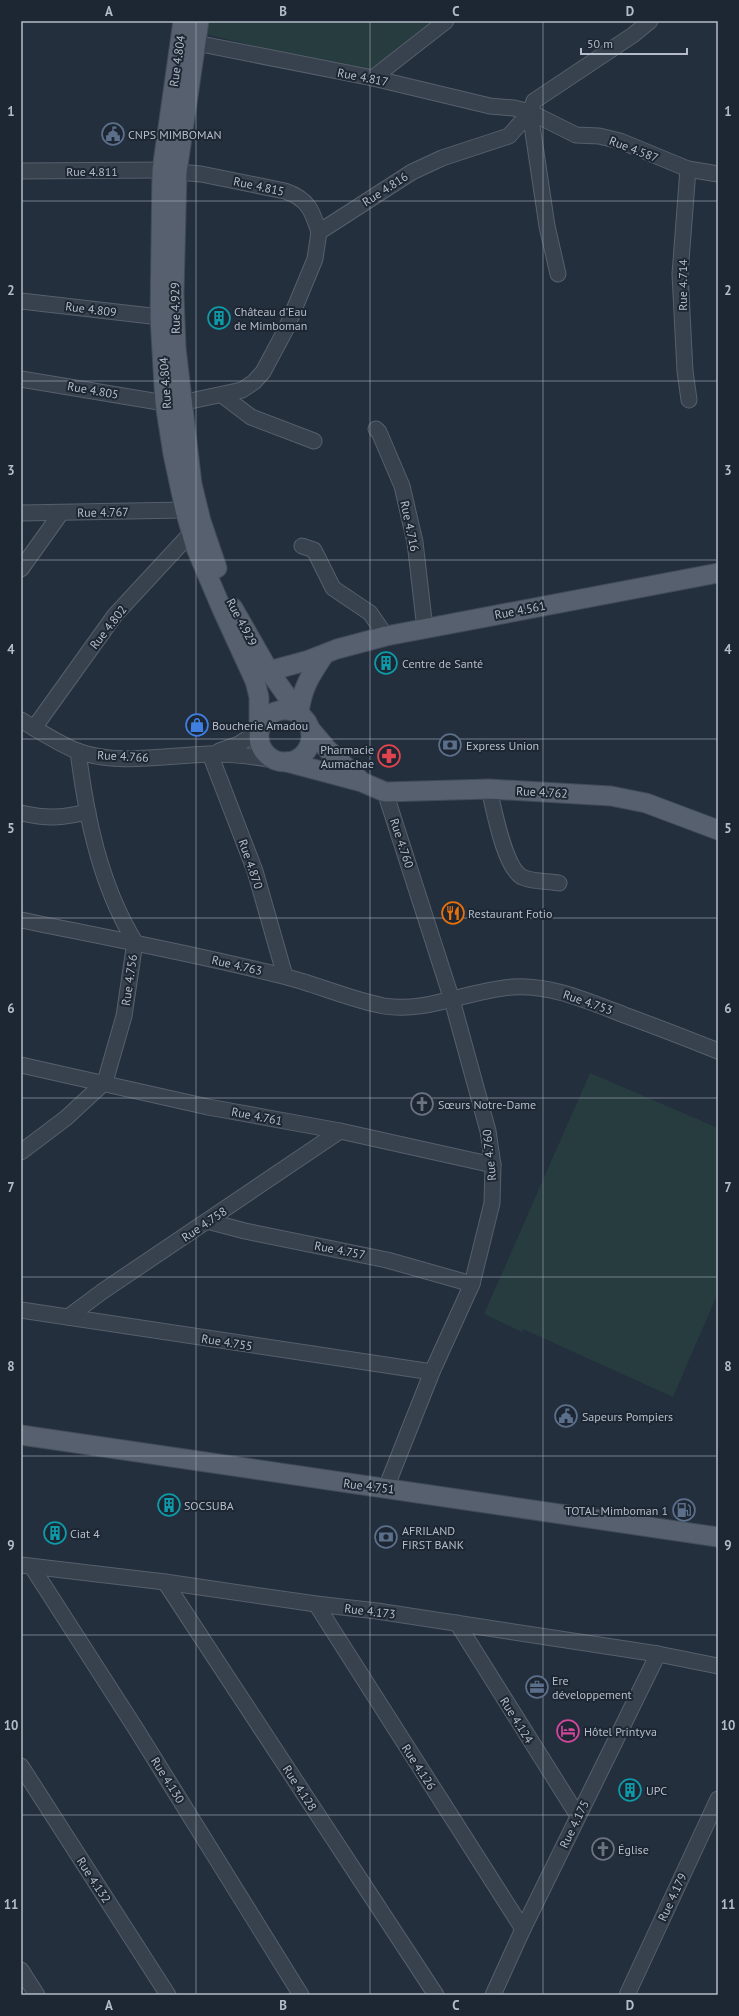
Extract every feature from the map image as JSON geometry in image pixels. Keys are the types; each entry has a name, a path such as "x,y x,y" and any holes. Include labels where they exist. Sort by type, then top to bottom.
{"main road":[{"name":"Rue 4.804","path":"183,21 170,171 160,317 173,403 173,454 184,510 191,533 221,607 255,681 259,698 259,731"},
{"name":"Rue 4.929","path":"200,21 170,171 176,348 173,403 201,521 232,606 269,671 299,713"},
{"name":"Rue 4.561","path":"269,671 324,655 338,649 386,636 718,574"},
{"path":"299,713 301,696 306,683 324,655"},
{"path":"291,710 299,713 328,750 362,782 282,762 265,753 261,746 259,731 267,716 274,712 291,710"},
{"path":"282,762 294,761 306,752 311,738 311,730"},
{"name":"Rue 4.762","path":"362,782 385,792 489,789 611,796 646,803 718,830"},
{"name":"Rue 4.751","path":"21,1435 718,1537"}],"street":[{"path":"373,78 446,21"},
{"name":"Rue 4.816","path":"319,232 412,172 442,158 509,136 530,112 534,101 633,35 650,21"},
{"name":"Rue 4.817","path":"196,43 373,78 490,106 514,108 530,112"},
{"path":"530,112 547,226 558,274"},
{"name":"Rue 4.587","path":"530,112 576,135 598,136 620,141 688,169 718,174"},
{"name":"Rue 4.714","path":"688,169 680,274 685,371 689,400"},
{"name":"Rue 4.811","path":"21,171 170,171"},
{"name":"Rue 4.815","path":"170,171 209,175 298,195 307,204 314,216 319,232"},
{"path":"173,403 222,395 242,390 254,382 263,372 286,329 315,259 319,232"},
{"name":"Rue 4.809","path":"21,301 160,317"},
{"name":"Rue 4.805","path":"21,379 173,403"},
{"path":"222,395 251,417 314,441"},
{"name":"Rue 4.716","path":"376,429 379,432 402,486 415,542 426,629"},
{"name":"Rue 4.767","path":"21,513 184,510"},
{"path":"21,569 61,513"},
{"name":"Rue 4.802","path":"34,728 115,615 191,533"},
{"path":"302,546 314,550 332,588 370,613 386,636"},
{"name":"Rue 4.766","path":"21,720 53,740 78,751 108,757 136,759 210,754 253,756 282,762"},
{"name":"Rue 4.766","path":"210,754 239,744 259,731"},
{"name":"Rue 4.756","path":"78,751 88,812 110,893 121,920 135,942 124,1016 105,1082"},
{"name":"Rue 4.870","path":"210,754 255,871 285,976"},
{"path":"489,789 504,846 513,870 523,877 559,883"},
{"name":"Rue 4.760","path":"385,792 452,1000 488,1131 492,1165 492,1203 472,1284 432,1372 386,1488"},
{"path":"21,813 45,818 60,818 88,812"},
{"name":"Rue 4.763","path":"21,920 135,942 285,976 384,1006 423,1006 452,1000"},
{"name":"Rue 4.753","path":"452,1000 478,991 512,987 546,989 600,1006 718,1051"},
{"name":"Rue 4.761","path":"21,1065 105,1082 208,1107 340,1132 492,1165"},
{"path":"21,1152 66,1118 105,1082"},
{"name":"Rue 4.758","path":"68,1317 103,1291 340,1132"},
{"name":"Rue 4.757","path":"207,1221 245,1231 387,1260 472,1284"},
{"name":"Rue 4.755","path":"21,1310 432,1372"},
{"name":"Rue 4.173","path":"27,1566 165,1582 316,1604 377,1611 658,1654 718,1666"},
{"name":"Rue 4.130","path":"27,1566 136,1729 300,1995"},
{"name":"Rue 4.128","path":"165,1582 436,1995"},
{"name":"Rue 4.126","path":"316,1604 523,1929"},
{"name":"Rue 4.124","path":"456,1623 578,1816"},
{"name":"Rue 4.175","path":"493,1995 523,1929 658,1654"},
{"name":"Rue 4.132","path":"21,1766 168,1995"},
{"name":"Rue 4.179","path":"627,1995 718,1799"},
{"path":"21,1970 37,1995"}],"green space":[{"path":"204,21 432,21 370,74 201,33"},
{"path":"590,1073 718,1128 718,1293 673,1397 523,1329 522,1332 484,1314"}],"place":[{"name":"CNPS MIMBOMAN","path":"113,134"},
{"name":"Château d'Eau de Mimboman","path":"219,318"},
{"name":"Centre de Santé","path":"386,663"},
{"name":"Boucherie Amadou","path":"197,725"},
{"name":"Express Union","path":"450,745"},
{"name":"Pharmacie Aumachae","path":"389,756"},
{"name":"Restaurant Fotio","path":"453,913"},
{"name":"Sœurs Notre-Dame","path":"422,1104"},
{"name":"Sapeurs Pompiers","path":"566,1416"},
{"name":"SOCSUBA","path":"169,1505"},
{"name":"TOTAL Mimboman 1","path":"684,1510"},
{"name":"Ciat 4","path":"55,1533"},
{"name":"AFRILAND FIRST BANK","path":"386,1537"},
{"name":"Ere développement","path":"537,1687"},
{"name":"Hôtel Printyva","path":"568,1731"},
{"name":"UPC","path":"630,1790"},
{"name":"Église","path":"603,1849"}]}
